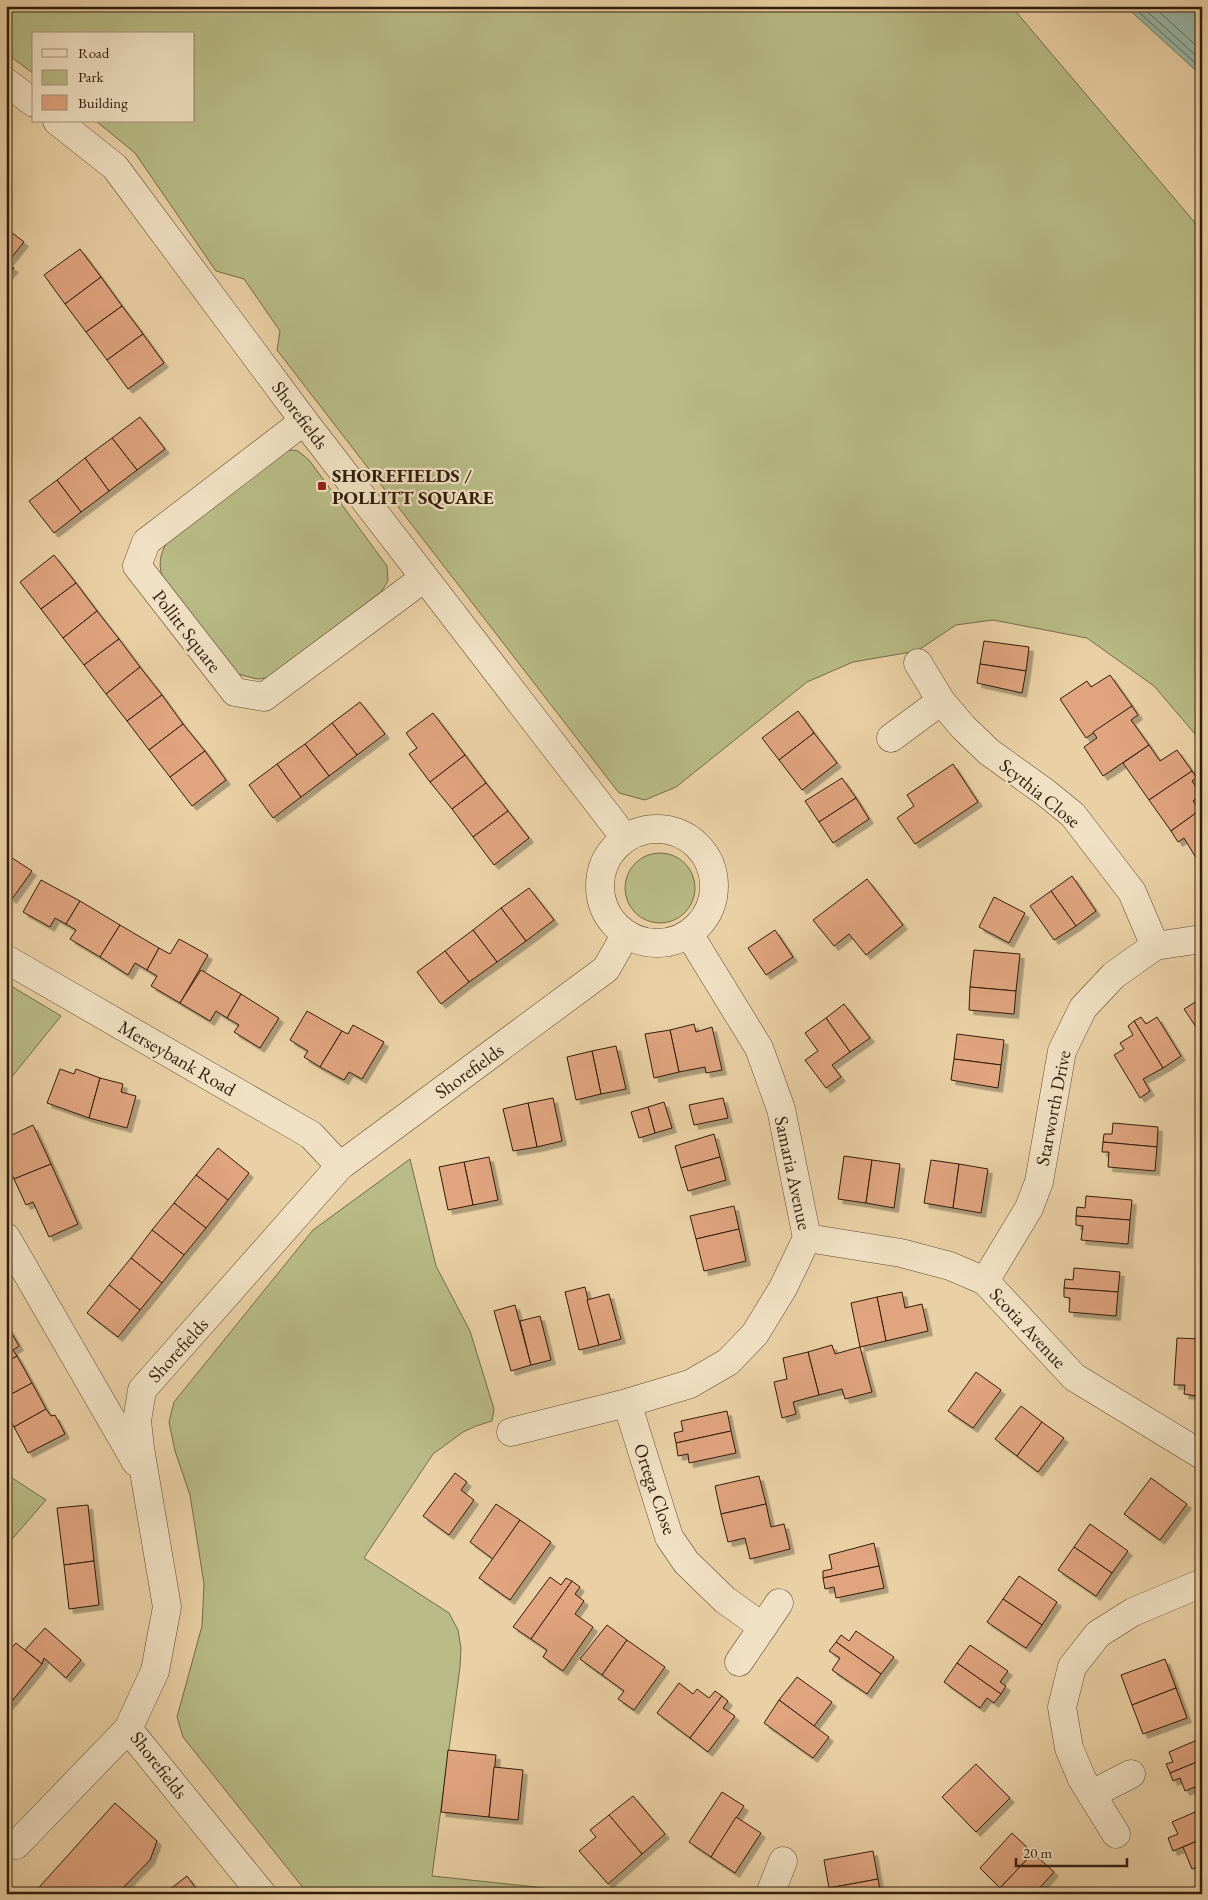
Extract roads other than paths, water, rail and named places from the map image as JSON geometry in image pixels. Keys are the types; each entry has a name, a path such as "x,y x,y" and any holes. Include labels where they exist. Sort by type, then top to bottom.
{"street":[{"name":"Shorefields","path":"58,122 115,167 304,421 626,838"},
{"name":"Pollitt Square","path":"304,421 146,542 137,566 235,692 264,697 424,578"},
{"name":"Scythia Close","path":"918,663 941,701 962,727 989,752 1046,793 1073,816 1095,842 1132,892 1155,946"},
{"path":"891,738 941,701"},
{"path":"660,828 678,832 693,841 705,855 713,870 715,888 713,898 711,906 702,922 688,934 674,941 657,944 641,941 626,934 612,921 603,905 599,886 603,867 612,851 626,838 642,830 660,828"},
{"name":"Shorefields","path":"262,1894 128,1729 155,1671 167,1607 144,1476 137,1421 142,1390 340,1166 606,969 626,934"},
{"name":"Samaria Avenue","path":"511,1432 626,1403 690,1384 728,1362 755,1334 783,1288 807,1238 781,1109 759,1048 688,934"},
{"name":"Starworth Drive","path":"985,1281 1029,1208 1039,1182 1062,1051 1083,1008 1114,975 1155,946 1202,939"},
{"name":"Merseybank Road","path":"6,959 310,1135 340,1166"},
{"path":"6,1237 144,1476"},
{"name":"Scotia Avenue","path":"807,1238 901,1253 950,1266 985,1281 1074,1377 1202,1455"},
{"name":"Ortega Close","path":"626,1403 668,1536 686,1562 699,1575 726,1600 763,1627"},
{"path":"1116,1834 1082,1779 1069,1748 1062,1707 1072,1667 1098,1634 1133,1612 1202,1582"},
{"path":"740,1662 779,1603"},
{"path":"16,1845 128,1729"},
{"path":"1092,1794 1131,1774"},
{"path":"770,1894 783,1861"}],"water":[{"path":"1125,6 1202,6 1202,76"}],"place":[{"name":"SHOREFIELDS / POLLITT SQUARE","path":"322,486"}]}
